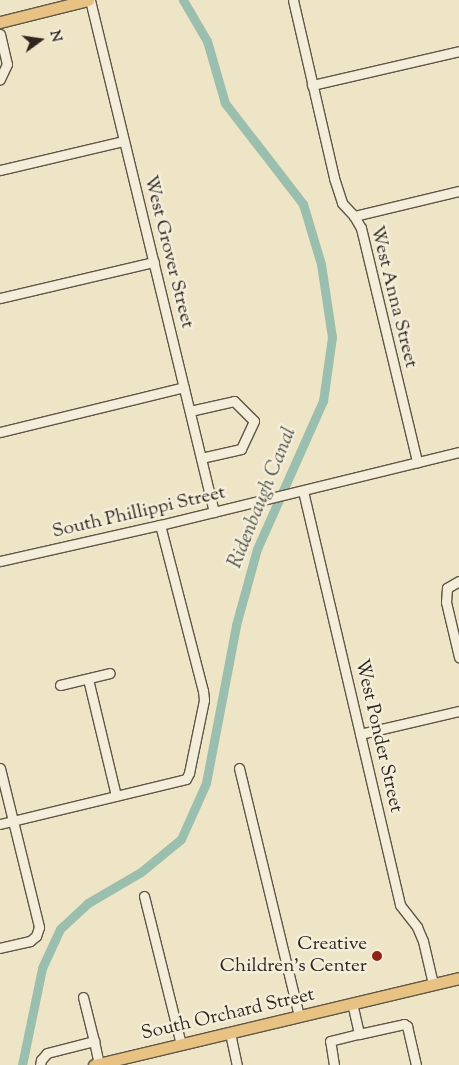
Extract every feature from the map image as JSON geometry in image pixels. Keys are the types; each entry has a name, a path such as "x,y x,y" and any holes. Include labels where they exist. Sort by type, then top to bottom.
{"main road":[{"path":"0,22 47,5 89,0"},
{"name":"South Orchard Street","path":"97,1064 459,978"}],"street":[{"name":"West Grover Street","path":"89,0 214,512"},
{"name":"West Anna Street","path":"293,0 334,178 342,203 354,216 361,228 417,462"},
{"path":"0,34 7,64 1,79"},
{"path":"312,85 459,51"},
{"path":"0,170 124,141"},
{"path":"354,216 458,193"},
{"path":"0,298 154,262"},
{"path":"0,432 184,387"},
{"path":"190,411 234,401 254,421 241,449 201,458"},
{"name":"South Phillippi Street","path":"0,561 160,525 459,452"},
{"name":"West Ponder Street","path":"303,491 400,905 416,927 422,940 432,984"},
{"path":"0,824 186,779 204,700 203,690 160,525"},
{"path":"459,581 447,588 446,602 459,657"},
{"path":"60,685 110,673"},
{"path":"88,679 116,796"},
{"path":"360,734 459,711"},
{"path":"0,768 39,927 36,936 30,941 0,948"},
{"path":"239,768 299,1016"},
{"path":"144,896 181,1044"},
{"path":"83,996 94,1041 97,1064"},
{"path":"352,1003 359,1034"},
{"path":"334,1065 330,1041 404,1024 407,1026 416,1065"},
{"path":"230,1032 237,1065"},
{"path":"40,1065 47,1053 94,1041"}],"waterway":[{"name":"Ridenbaugh Canal","path":"22,1065 42,968 60,929 88,903 141,872 181,839 206,783 236,625 257,549 323,401 332,337 321,264 303,204 225,103 207,41 183,0"}],"place":[{"name":"Creative Children's Center","path":"377,956"}]}
